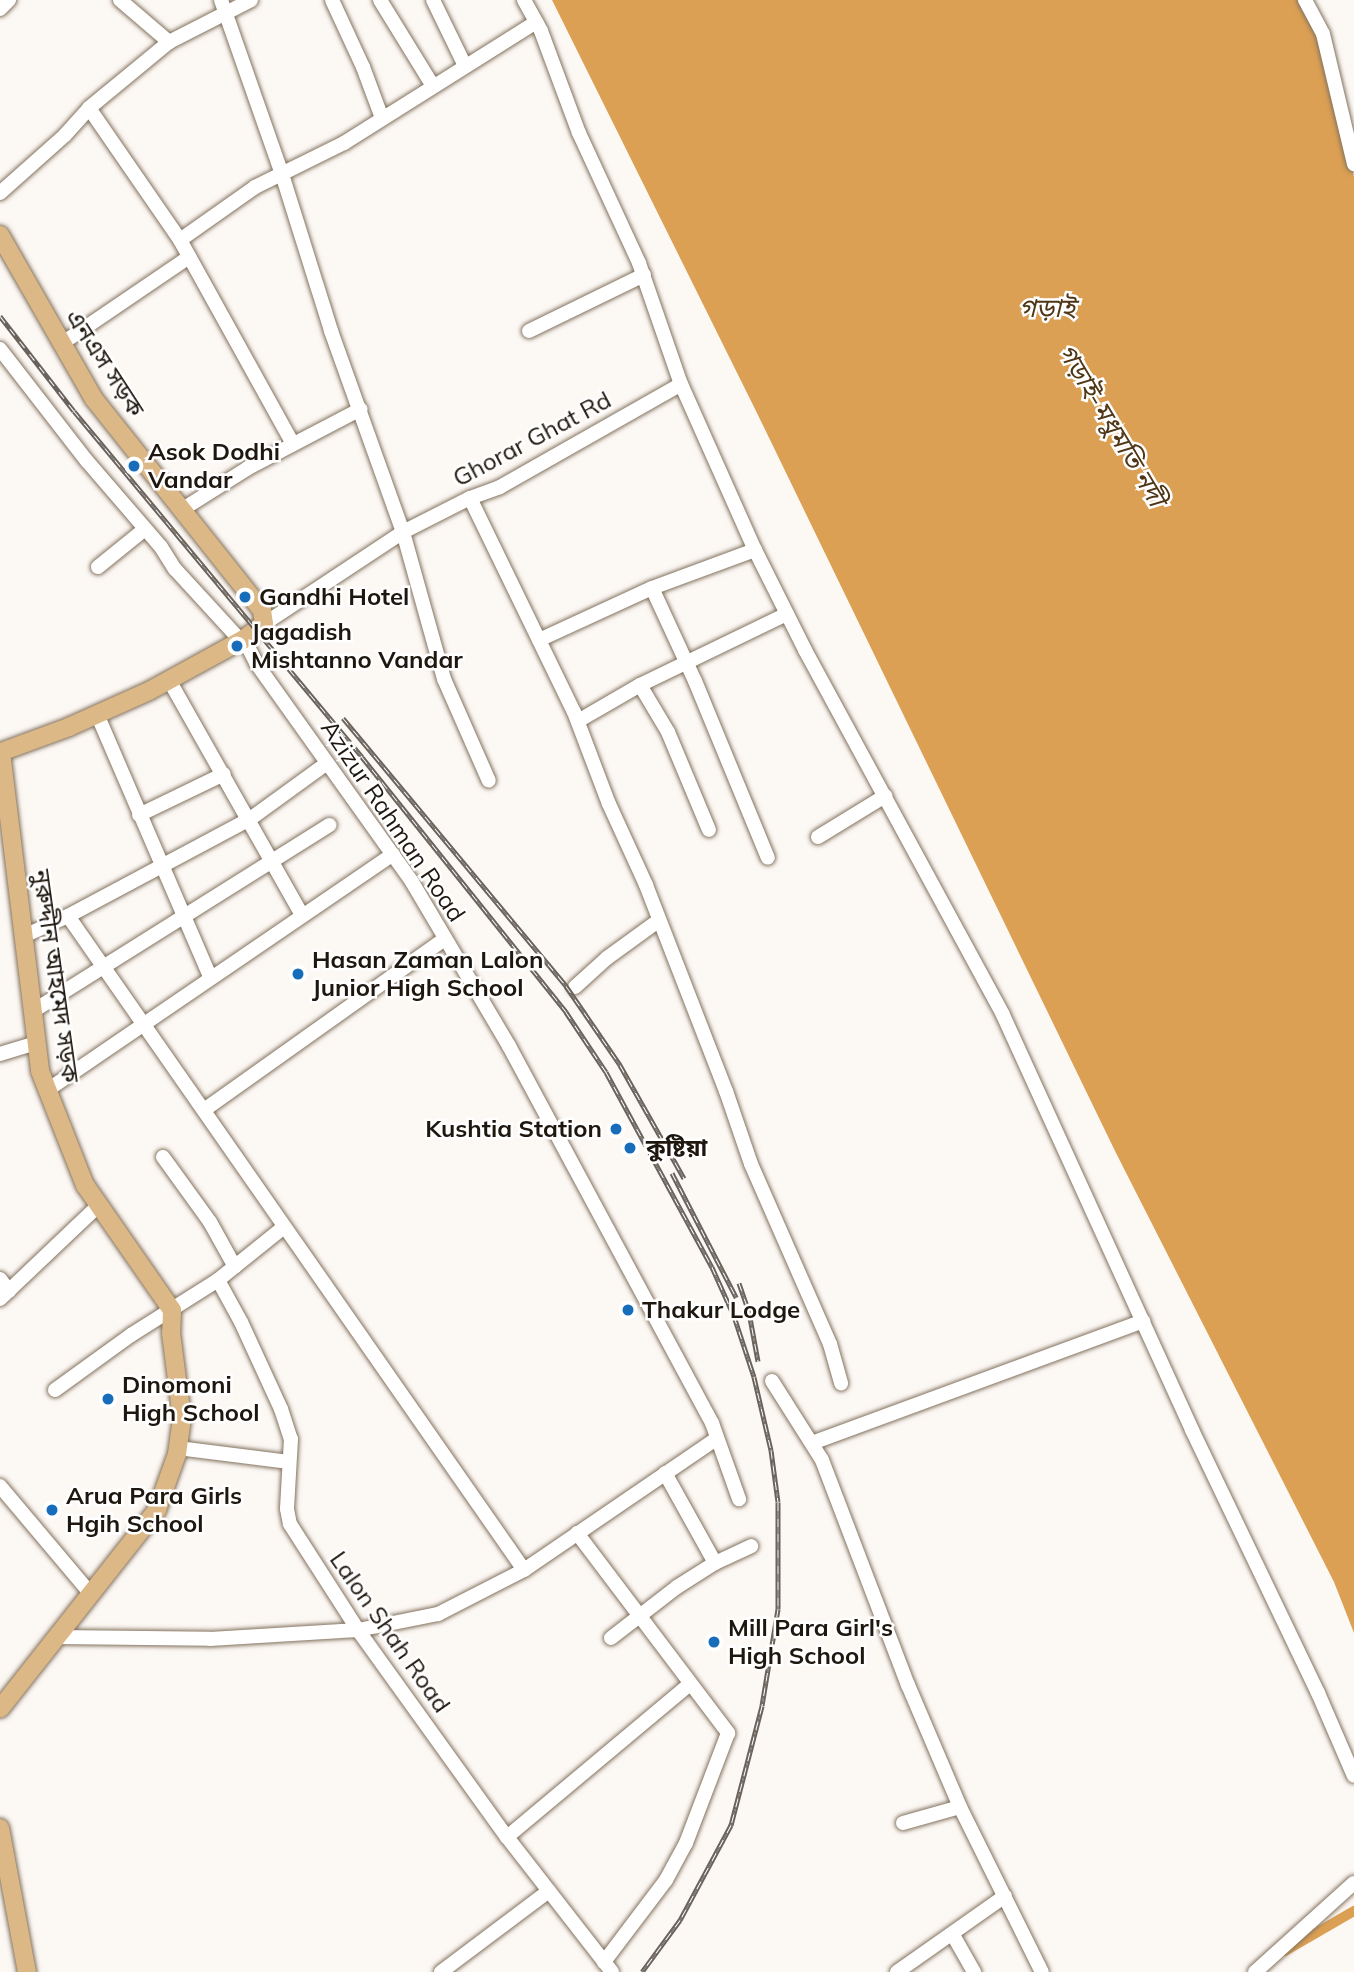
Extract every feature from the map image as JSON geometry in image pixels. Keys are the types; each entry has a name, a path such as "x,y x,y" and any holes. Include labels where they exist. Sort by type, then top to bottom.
{"main road":[{"name":"এনএস সড়ক","path":"0,235 94,399 262,610 264,624"},
{"path":"1,748 97,715 169,680 242,640 264,624"},
{"name":"নুরুদ্দীন আহমেদ সড়ক","path":"1,748 5,824 24,936 40,1071 46,1091 75,1164 99,1205 172,1310"},
{"path":"0,1709 157,1510 178,1448 182,1418 172,1333 172,1310"},
{"path":"0,1828 27,1972"}],"street":[{"path":"0,9 9,0"},
{"path":"120,0 169,42"},
{"path":"0,193 65,135 89,108 169,42 223,6 251,0"},
{"path":"332,0 363,67 382,118"},
{"path":"380,0 433,86"},
{"path":"433,0 465,66"},
{"path":"524,0 536,22 579,133 644,275 681,384 755,550 1003,1015 1354,1776"},
{"path":"1305,0 1323,34 1354,164"},
{"path":"223,6 281,171 331,331 403,531 449,692 489,782"},
{"path":"180,240 281,171 344,143 536,22"},
{"path":"89,108 180,240 293,444"},
{"path":"61,344 189,257"},
{"path":"529,331 644,275"},
{"name":"Azizur Rahman Road","path":"0,349 210,611 242,640 393,854 509,1046 625,1258 712,1423 739,1499"},
{"name":"Ghorar Ghat Rd","path":"264,624 403,531 470,498 500,487 681,384"},
{"path":"183,509 293,444 360,409"},
{"path":"470,498 578,722 726,1091 755,1175 830,1344 841,1383"},
{"path":"98,567 145,529"},
{"path":"539,640 652,588 755,550"},
{"path":"652,588 687,664 768,858"},
{"path":"578,722 640,685 787,614"},
{"path":"169,680 274,860 302,915"},
{"path":"640,685 668,732 709,830"},
{"path":"97,715 210,977"},
{"path":"24,936 68,916 250,819 327,763"},
{"path":"139,815 224,774"},
{"path":"818,837 885,796"},
{"path":"33,1011 330,825"},
{"path":"46,1091 393,854"},
{"path":"68,916 524,1570"},
{"path":"575,988 607,958 658,921"},
{"path":"204,1110 445,939"},
{"path":"0,1054 37,1043"},
{"path":"163,1157 210,1222 235,1266"},
{"path":"3,1289 99,1205"},
{"path":"55,1390 131,1335 218,1280 284,1227"},
{"name":"Lalon Shah Road","path":"218,1280 242,1322 281,1409 291,1439 287,1509 290,1524 358,1630 506,1837 608,1967"},
{"path":"812,1443 990,1379 1082,1341 1143,1321"},
{"path":"772,1381 822,1460 904,1672 960,1807 1042,1972"},
{"path":"57,1637 209,1639 358,1630 438,1614 524,1570 716,1439"},
{"path":"178,1448 289,1462"},
{"path":"665,1474 715,1563"},
{"path":"0,1486 91,1594"},
{"path":"577,1533 728,1733 686,1843 666,1880 608,1967"},
{"path":"611,1638 638,1615 715,1563 751,1546"},
{"path":"506,1837 690,1684"},
{"path":"903,1823 960,1807"},
{"path":"1255,1972 1354,1883"},
{"path":"441,1972 549,1891"},
{"path":"897,1972 953,1936 1005,1896"},
{"path":"953,1936 974,1972"}],"water":[{"name":"গড়াই","path":"552,0 1302,0 1320,36 1354,177 1354,1633 1334,1582 1116,1153 756,411"}],"waterway":[{"path":"1285,1951 1354,1911"}],"railway":[{"path":"0,316 74,411 362,757 566,1012 606,1072 712,1267 734,1316 754,1377 771,1450 778,1502 778,1609 762,1706 731,1825 680,1920 642,1972"},
{"path":"343,718 566,986 620,1065 684,1178"},
{"path":"672,1173 736,1297"},
{"path":"739,1283 749,1312 758,1361"}],"place":[{"name":"Asok Dodhi Vandar","path":"134,466"},
{"name":"Gandhi Hotel","path":"245,597"},
{"name":"Jagadish Mishtanno Vandar","path":"237,646"},
{"name":"Hasan Zaman Lalon Junior High School","path":"298,974"},
{"name":"Kushtia Station","path":"616,1129"},
{"name":"কুষ্টিয়া","path":"630,1148"},
{"name":"Thakur Lodge","path":"628,1310"},
{"name":"Dinomoni High School","path":"108,1399"},
{"name":"Arua Para Girls Hgih School","path":"52,1510"},
{"name":"Mill Para Girl's High School","path":"714,1642"}],"water label":[{"name":"গড়াই-মধুমতি নদী","path":"1112,425"}]}
